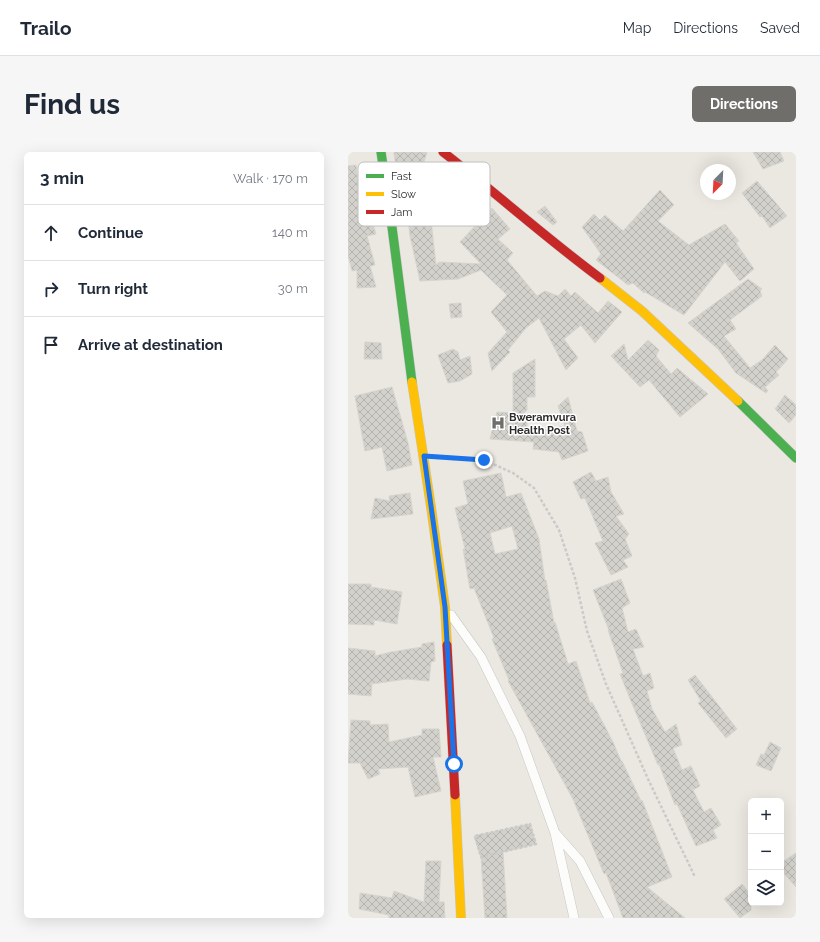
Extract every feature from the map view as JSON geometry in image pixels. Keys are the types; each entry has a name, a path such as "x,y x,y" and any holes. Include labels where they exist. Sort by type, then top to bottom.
{"street":[{"path":"381,152 382,162"},
{"path":"443,152 456,162"},
{"path":"490,189 569,255 642,311 796,458"},
{"path":"392,226 409,363 424,456 445,607 460,862 461,918"}],"lane":[{"path":"445,607 481,657 520,736 555,833 574,918"},
{"path":"555,833 580,861 609,918"}],"path":[{"path":"424,456 484,460 513,473 534,488 559,530 575,578 587,632 606,684 648,779 695,877"},
{"path":"530,824 536,844 481,857 474,836 530,824"}],"building":[{"path":"394,152 427,152 424,162 395,162"},
{"path":"753,152 780,152 784,161 763,169"},
{"path":"356,165 358,182 358,226 374,226 376,234 367,236 375,265 370,266 376,287 357,288 357,270 352,271 348,255 348,166"},
{"path":"757,181 787,216 770,228 762,216 760,217 742,193"},
{"path":"660,190 674,205 658,221 689,245 725,224 739,241 736,243 754,269 740,281 725,262 684,315 645,292 644,293 633,283 628,285 596,260 601,254 582,227 594,214 600,220 605,215 623,231"},
{"path":"545,206 557,222 553,225 537,212"},
{"path":"492,208 510,229 498,239 513,253 507,260 537,296 545,291 558,296 565,289 571,296 575,292 598,313 608,301 622,312 595,343 581,325 564,339 578,358 566,370 539,318 526,328 508,350 510,352 492,371 488,353 507,332 491,312 507,295 481,270 458,279 420,281 409,226 432,226 436,265 439,262 481,264 460,242 475,226 490,226 490,210"},
{"path":"748,279 762,289 760,291 762,296 730,320 736,329 724,336 750,368 762,360 775,345 788,359 776,372 779,375 765,387 768,391 766,393 736,373 718,349 688,323"},
{"path":"461,303 462,317 451,318 449,304"},
{"path":"648,340 659,350 656,356 671,374 677,368 708,394 680,417 649,380 640,387 611,356 624,344 628,360"},
{"path":"365,342 381,343 382,359 364,359"},
{"path":"453,349 458,352 460,360 470,356 472,374 460,381 448,383 438,355"},
{"path":"535,359 535,397 527,397 527,410 513,424 527,417 527,433 565,426 558,406 568,397 577,431 582,432 588,451 562,460 559,452 533,449 534,442 490,439 497,412 513,413 513,373"},
{"path":"392,387 408,443 412,465 387,471 382,447 365,451 355,396"},
{"path":"785,395 796,405 796,415 789,423 775,409"},
{"path":"591,472 596,481 608,477 611,492 624,514 616,516 629,534 625,539 632,556 623,560 628,567 611,575 595,543 603,541 585,498 581,499 573,482"},
{"path":"501,473 506,497 521,493 539,539 545,581 546,580 554,623 555,622 568,664 576,661 590,703 592,702 641,801 642,800 672,877 647,887 685,918 623,918 606,873 604,874 573,799 508,681 509,680 492,639 494,638 474,588 470,589 463,549 465,549 455,508 468,504 463,481","holes":["512,526 518,549 495,554 490,533"]},
{"path":"410,493 413,514 371,519 375,498 390,501 389,496"},
{"path":"621,579 630,603 622,608 628,632 636,629 644,647 633,649 643,676 650,673 654,688 647,691 652,709 665,732 676,724 682,745 673,748 682,770 691,766 700,786 693,790 704,812 711,808 721,825 713,830 717,838 696,846 677,804 675,805 620,674 623,673 609,630 593,590"},
{"path":"348,584 371,584 371,587 402,592 397,624 374,620 374,625 348,624"},
{"path":"434,642 435,661 431,662 429,681 407,679 372,684 371,696 348,694 348,648 375,651 375,656 422,647 422,644"},
{"path":"695,675 737,729 726,738 698,703 701,701 688,680"},
{"path":"351,720 370,721 370,725 388,724 389,742 422,735 422,729 439,729 441,757 433,757 441,791 415,797 408,767 378,769 380,774 368,779 360,763 348,763"},
{"path":"770,742 781,748 771,771 756,765 761,754 764,755"},
{"path":"530,824 536,844 503,852 507,918 485,918 481,857 474,836"},
{"path":"796,853 796,887 784,873 784,861"},
{"path":"426,861 441,861 439,902 444,902 445,918 389,918 389,915 359,909 360,893 392,898 394,891 424,902"},
{"path":"742,884 748,891 748,906 751,906 751,910 740,918 724,899"}],"traffic: fast":[{"path":"381,152 382,162"},
{"path":"392,226 412,382"},
{"path":"738,401 796,458"}],"traffic: slow":[{"path":"600,278 642,311 738,401"},
{"path":"412,382 445,607 447,645"},
{"path":"455,795 461,918"}],"traffic: jam":[{"path":"443,152 456,162"},
{"path":"490,190 600,278"},
{"path":"447,645 455,795"}],"place":[{"name":"Bweramvura Health Post","path":"498,423"}],"route":[{"path":"454,764 445,607 424,456 484,460"}]}
